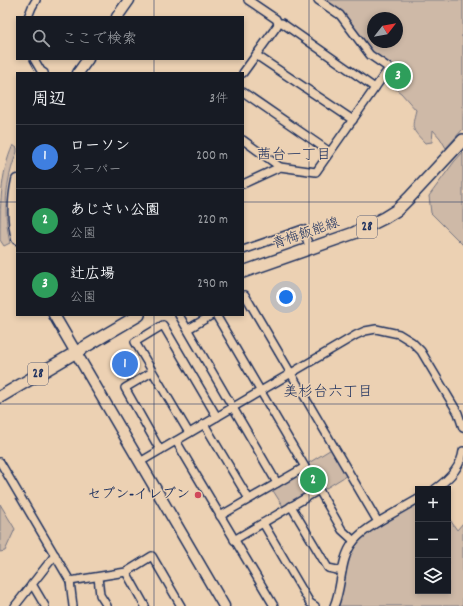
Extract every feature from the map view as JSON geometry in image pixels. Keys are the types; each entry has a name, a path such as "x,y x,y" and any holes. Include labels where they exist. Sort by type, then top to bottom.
{"main road":[{"name":"青梅飯能線","path":"244,272 354,233 372,225 396,210 409,198 463,140"},
{"name":"28","path":"0,397 137,316"}],"street":[{"path":"28,16 36,0"},
{"path":"119,16 130,0"},
{"path":"248,0 258,3 276,19 278,23 282,23 375,88"},
{"path":"244,141 280,167 316,172 389,68 370,55 340,15 318,0"},
{"path":"244,72 278,23"},
{"path":"256,54 352,120"},
{"path":"35,60 42,72"},
{"path":"79,72 87,60"},
{"path":"244,93 330,152"},
{"path":"244,184 280,167"},
{"path":"16,187 14,212 16,230"},
{"path":"244,250 303,229 310,249"},
{"path":"244,296 245,295 378,522"},
{"path":"55,316 224,606"},
{"path":"180,316 277,483"},
{"path":"188,329 210,316"},
{"path":"217,316 305,467 220,516"},
{"path":"189,433 135,342 162,325 217,417"},
{"path":"140,462 356,335 365,331 376,329 399,334 412,342 421,351 458,413 463,428"},
{"path":"152,372 125,388 160,450"},
{"path":"204,424 249,499"},
{"path":"176,441 274,606"},
{"path":"439,486 456,470 463,451"},
{"path":"0,462 70,581 73,606"},
{"path":"234,540 319,490 342,530 354,541"},
{"path":"334,606 338,596 345,557 354,541 365,530 415,501"},
{"path":"291,506 328,568 342,571"},
{"path":"263,523 310,603 315,606"},
{"path":"15,606 55,555"},
{"path":"70,581 126,572 152,556 181,606"},
{"path":"126,572 146,606"},
{"path":"98,577 100,595 107,606"},
{"path":"32,584 45,606"}],"shaded area":[{"path":"323,0 463,0 463,129 446,148 433,130 432,142 425,143 417,135 413,126 416,110 401,93 386,82 388,74"},
{"path":"13,145 16,147 16,155 10,174 6,197 6,220 10,243 4,246 0,240 0,216 3,179"},
{"path":"463,152 463,245 431,213 429,196"},
{"path":"333,448 349,474 323,490 320,486 284,508 272,489 308,467 307,464"},
{"path":"415,503 415,594 451,594 451,521 457,530 463,523 463,606 337,606 342,577 352,551 367,533"},
{"path":"0,504 15,529 5,551 0,552"}],"place":[{"name":"辻広場","path":"398,76"},
{"name":"ローソン","path":"125,364"},
{"name":"あじさい公園","path":"313,480"},
{"name":"セブン-イレブン","path":"198,495"}],"district":[{"name":"茜台一丁目","path":"294,156"},
{"name":"美杉台六丁目","path":"328,393"}]}
